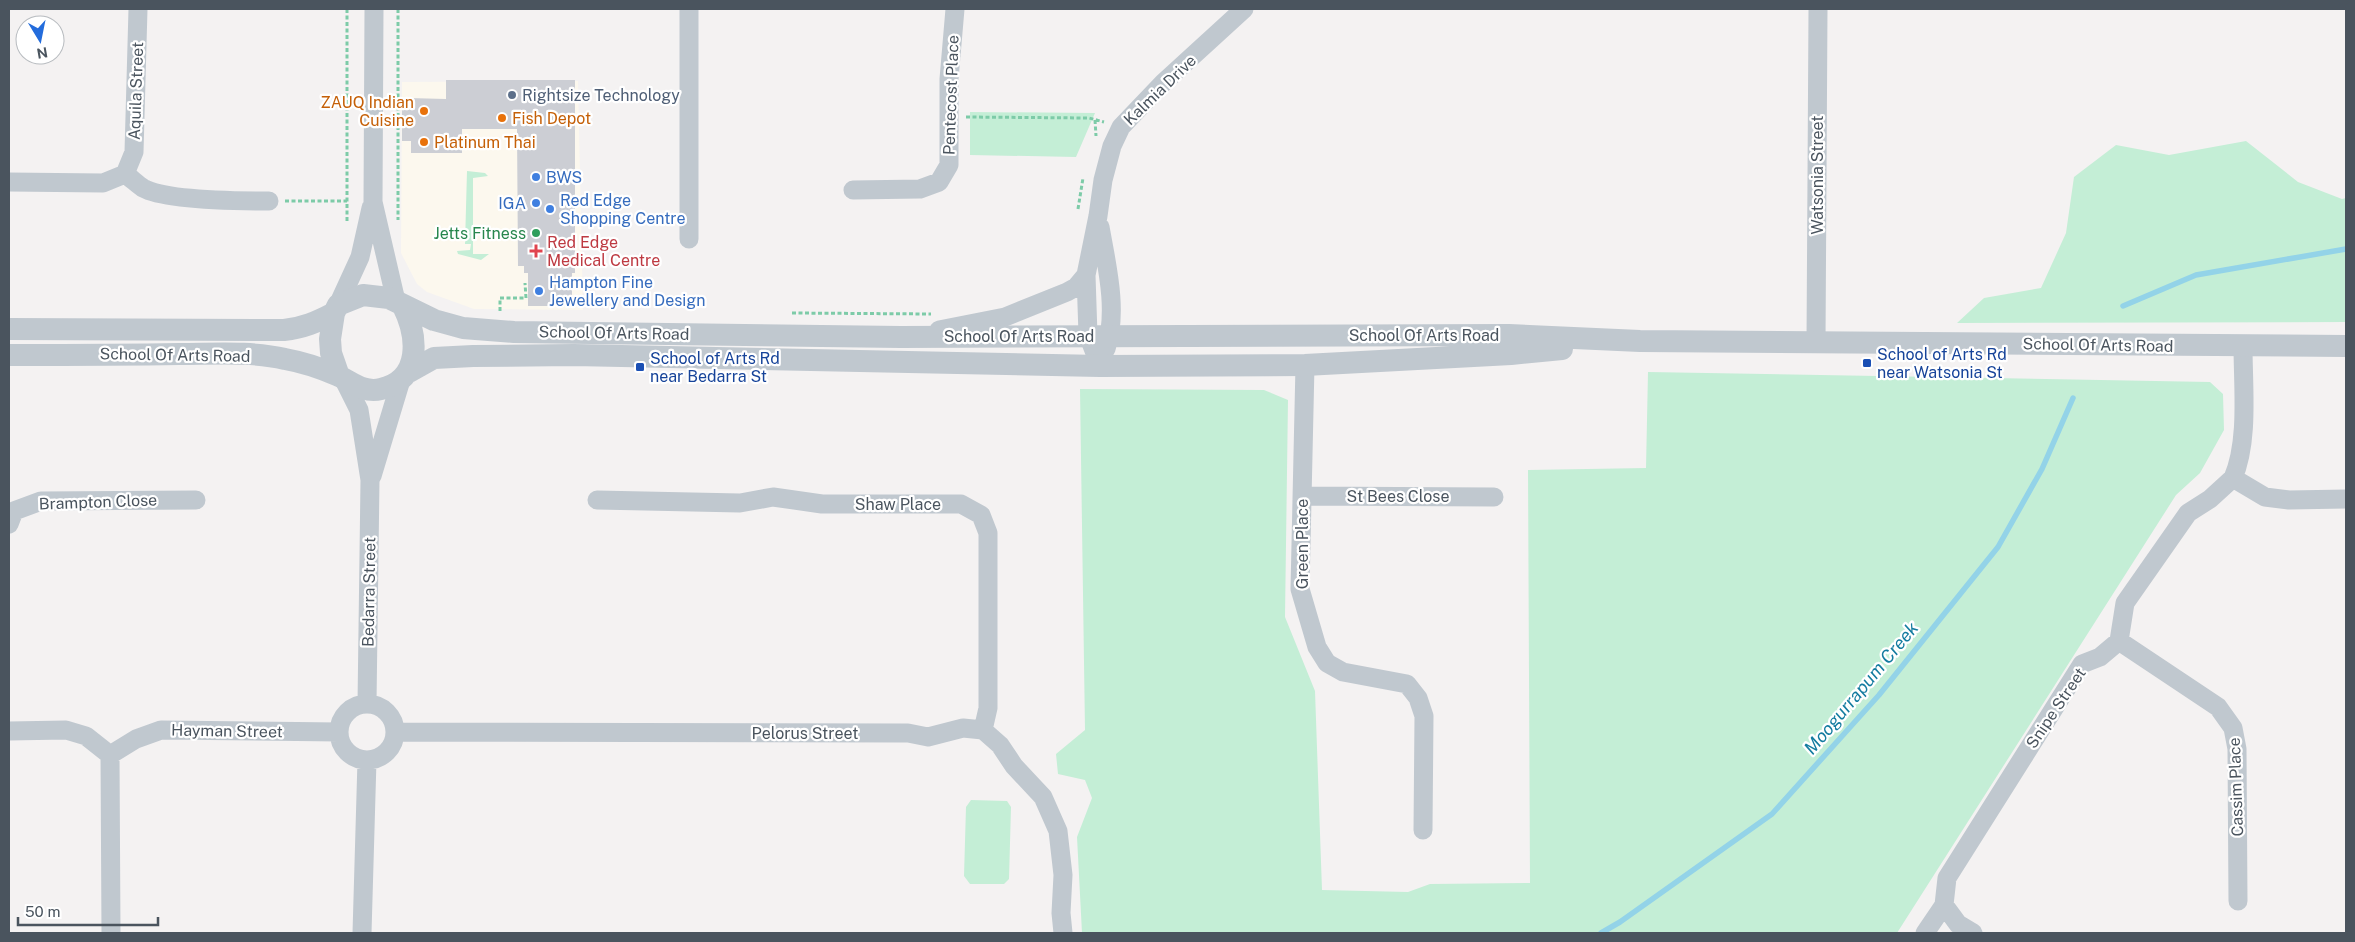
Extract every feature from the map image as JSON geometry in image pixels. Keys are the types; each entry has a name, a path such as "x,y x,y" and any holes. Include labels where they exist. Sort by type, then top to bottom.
{"street":[{"name":"Aquila Street","path":"125,174 134,152 138,9"},
{"path":"373,202 400,303 414,334 413,349 405,376 382,389 370,390 355,386 342,378 331,353 330,339 336,309 360,257 373,202 374,9"},
{"path":"689,9 689,239"},
{"name":"Pentecost Place","path":"854,190 920,189 939,182 949,165 949,79 955,9"},
{"name":"Kalmia Drive","path":"1100,366 1088,335 1086,276 1103,180 1112,146 1121,127 1163,83 1219,34 1244,9"},
{"name":"Watsonia Street","path":"1816,342 1818,9"},
{"path":"9,182 103,183 125,174 144,188 158,193 231,201 270,201"},
{"name":"Kalmia Drive","path":"1098,216 1109,278 1110,335 1100,366"},
{"path":"901,337 1005,317 1067,292 1086,276"},
{"path":"336,309 363,296 376,295 400,303"},
{"name":"School Of Arts Road","path":"400,303 434,320 462,328 514,332 901,337 1509,335 1640,341 2346,346"},
{"name":"School Of Arts Road","path":"9,329 284,330 300,328 317,322 336,309"},
{"name":"School Of Arts Road","path":"405,376 434,358 510,356 1100,366 1305,365 1511,354 1640,341"},
{"path":"2119,641 2125,603 2136,586 2188,513 2210,499 2232,478 2238,465 2242,433 2243,346"},
{"name":"School Of Arts Road","path":"9,355 241,354 285,359 342,378"},
{"name":"Green Place","path":"1305,365 1300,589 1317,647 1327,663 1343,672 1407,684 1418,698 1424,716 1423,830"},
{"name":"Bedarra Street","path":"370,480 405,376"},
{"name":"Bedarra Street","path":"342,378 359,410 370,480 367,704"},
{"path":"2232,478 2266,497 2289,500 2346,499"},
{"name":"St Bees Close","path":"1302,496 1494,497"},
{"name":"Shaw Place","path":"597,500 740,502 773,497 822,504 961,504 981,515 988,533 990,595 988,708 984,730"},
{"name":"Brampton Close","path":"10,513 41,501 196,500"},
{"name":"Cassim Place","path":"2119,641 2218,707 2233,728 2237,749 2238,901"},
{"name":"Snipe Street","path":"1944,905 1947,878 2082,664 2100,657 2119,641"},
{"path":"367,704 376,705 390,715 396,732 394,741 384,755 367,760 350,755 344,748 339,732 344,715 350,709 367,704"},
{"name":"Pelorus Street","path":"396,732 908,733 928,737 964,728 984,730"},
{"path":"9,731 66,730 86,736 110,755 111,933"},
{"name":"Hayman Street","path":"110,755 136,739 162,730 339,732"},
{"path":"984,730 1000,745 1014,766 1042,797 1058,831 1064,875 1061,914 1063,933"},
{"path":"362,933 367,760"},
{"path":"1925,933 1944,905 1958,924 1973,933"}],"path":[{"path":"347,9 347,227"},
{"path":"949,117 1088,118 1121,127"},
{"path":"270,201 347,201"},
{"path":"500,312 500,298 526,298 525,283"}],"shaded area":[{"path":"578,81 583,310 474,309 427,292 417,284 401,253 402,82"}],"green space":[{"path":"970,112 1095,113 1076,157 970,155"},
{"path":"2246,141 2298,182 2342,199 2346,198 2346,322 1957,323 1984,298 2041,288 2066,233 2074,177 2116,145 2169,155"},
{"path":"467,171 485,173 488,176 473,178 473,254 489,254 481,260 458,254 457,251 470,250 471,244 465,244"},
{"path":"1648,372 2210,382 2223,394 2224,430 2200,473 2176,495 1897,933 1082,933 1077,837 1092,798 1085,780 1058,774 1056,754 1085,730 1080,389 1264,390 1288,400 1285,617 1315,691 1322,890 1408,892 1430,884 1530,883 1528,470 1646,468"},
{"path":"971,800 1007,801 1011,807 1009,879 1004,884 970,884 964,876 966,807"}],"building":[{"name":"Red Edge Shopping Centre","path":"446,80 575,80 575,273 572,273 572,306 528,306 528,273 524,273 524,266 518,266 517,129 462,129 462,153 411,153 411,141 402,141 402,104 408,104 408,98 446,99"}],"waterway":[{"name":"Moogurrapum Creek","path":"2123,306 2196,275 2346,249"},
{"name":"Moogurrapum Creek","path":"1601,933 1620,922 1772,814 1879,695 1998,547 2042,469 2073,398"}],"place":[{"name":"Rightsize Technology","path":"512,95"},
{"name":"ZAUQ Indian Cuisine","path":"424,111"},
{"name":"Fish Depot","path":"502,118"},
{"name":"Platinum Thai","path":"424,142"},
{"name":"BWS","path":"536,177"},
{"name":"IGA","path":"536,203"},
{"name":"Red Edge Shopping Centre","path":"550,209"},
{"name":"Jetts Fitness","path":"536,233"},
{"name":"Red Edge Medical Centre","path":"536,251"},
{"name":"Hampton Fine Jewellery and Design","path":"539,291"},
{"name":"School of Arts Rd near Watsonia St","path":"1867,363"},
{"name":"School of Arts Rd near Bedarra St","path":"640,367"}]}
